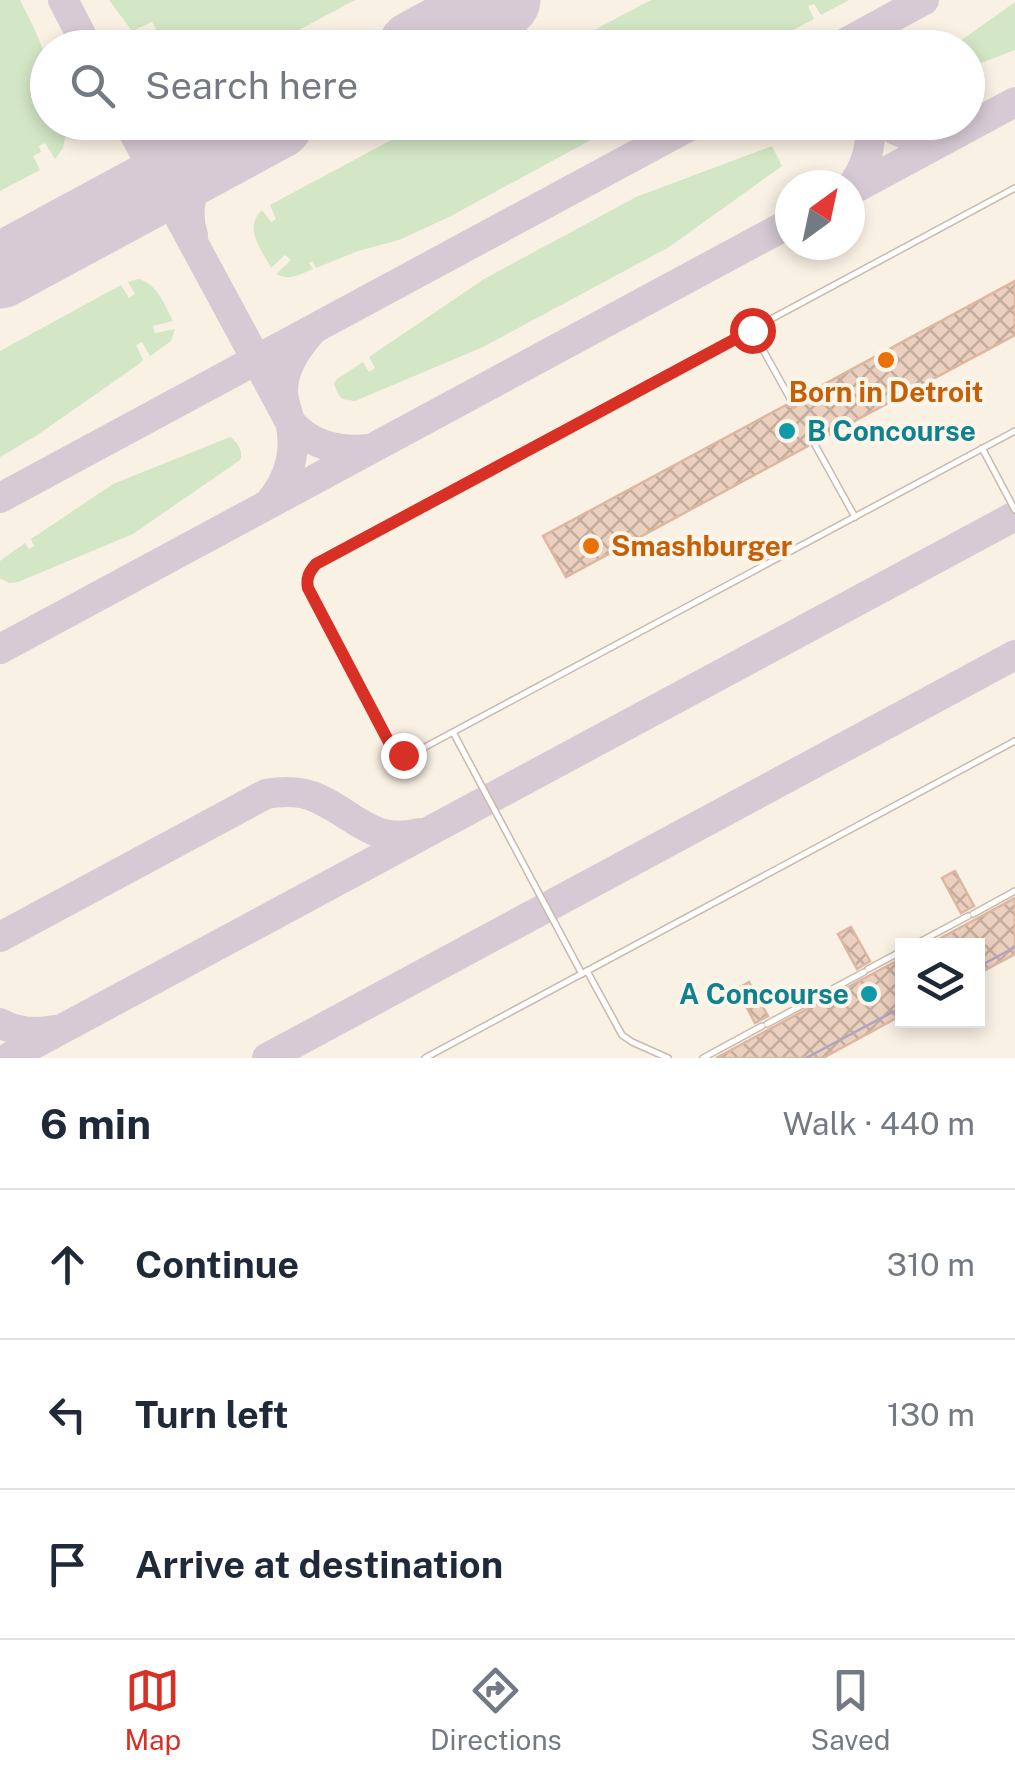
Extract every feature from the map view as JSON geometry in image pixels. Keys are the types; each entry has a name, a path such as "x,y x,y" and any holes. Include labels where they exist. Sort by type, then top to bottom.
{"lane":[{"path":"1015,188 316,564 310,570 308,588 392,748 403,755 412,754 1015,431"},
{"path":"752,330 792,402"},
{"path":"814,443 855,517"},
{"path":"982,448 1015,510"},
{"path":"453,733 622,1035 668,1058"},
{"path":"426,1058 1015,741"},
{"path":"927,938 1015,891"},
{"path":"703,1058 895,955"}],"green space":[{"path":"0,0 20,0 34,30 30,30 30,140 65,140 55,159 45,143 39,146 41,152 33,156 40,170 0,191"},
{"path":"109,0 355,0 299,30 154,30 152,22 131,30"},
{"path":"651,0 849,0 821,15 814,4 808,6 814,19 793,30 594,30"},
{"path":"1015,2 1015,50 985,61 985,30 976,30"},
{"path":"391,140 591,140 399,240 316,268 312,261 309,263 313,269 294,276 276,274 291,260 285,255 271,268 259,246 254,224 262,210 271,222 276,219 270,205"},
{"path":"772,146 782,166 669,247 483,347 355,401 342,399 337,392 337,379 363,362 369,372 375,368 369,357 484,279 636,197"},
{"path":"139,279 156,290 167,308 173,321 153,326 155,333 175,329 171,341 150,356 142,342 136,345 143,360 139,364 0,457 0,351 121,285 129,298 135,294 128,282"},
{"path":"230,437 239,447 240,460 133,534 18,582 0,578 0,561 25,543 29,549 34,546 31,539 113,484"}],"building":[{"name":"B Concourse","path":"1015,281 1015,335 819,440 812,437 808,446 566,577 543,536 786,405 794,408 797,399"},
{"path":"955,871 974,906 961,913 942,878"},
{"name":"A Concourse","path":"1015,898 1015,954 985,970 985,938 941,938"},
{"path":"851,927 870,961 857,969 838,934"},
{"name":"A Concourse","path":"895,962 895,1019 823,1058 716,1058"},
{"path":"749,982 768,1016 755,1023 737,989"}],"taxiway":[{"path":"63,0 79,30"},
{"path":"869,30 924,0"},
{"path":"985,118 1015,102"},
{"path":"138,140 290,422 325,445 368,449"},
{"path":"150,140 168,149 191,152 233,145"},
{"path":"0,498 664,140"},
{"path":"861,170 870,140"},
{"path":"865,183 945,140"},
{"path":"193,235 190,205 199,180 241,141"},
{"path":"0,649 775,231"},
{"path":"270,502 283,483 292,453 292,432 283,394 285,374 310,333"},
{"path":"8,1058 1015,516"},
{"path":"267,1058 1015,655"},
{"path":"0,937 266,794 306,794 377,832 403,836 419,833"},
{"path":"0,1023 27,1032 55,1030"}],"runway":[{"path":"448,30 503,0"},
{"path":"0,271 243,140"}],"tram line":[{"path":"985,963 1015,947"},
{"path":"806,1058 895,1011"}],"place":[{"name":"Born in Detroit","path":"886,360"},
{"name":"B Concourse","path":"787,431"},
{"name":"Smashburger","path":"591,546"},
{"name":"A Concourse","path":"869,994"}],"route":[{"path":"403,755 392,748 308,588 310,570 752,330"}]}
